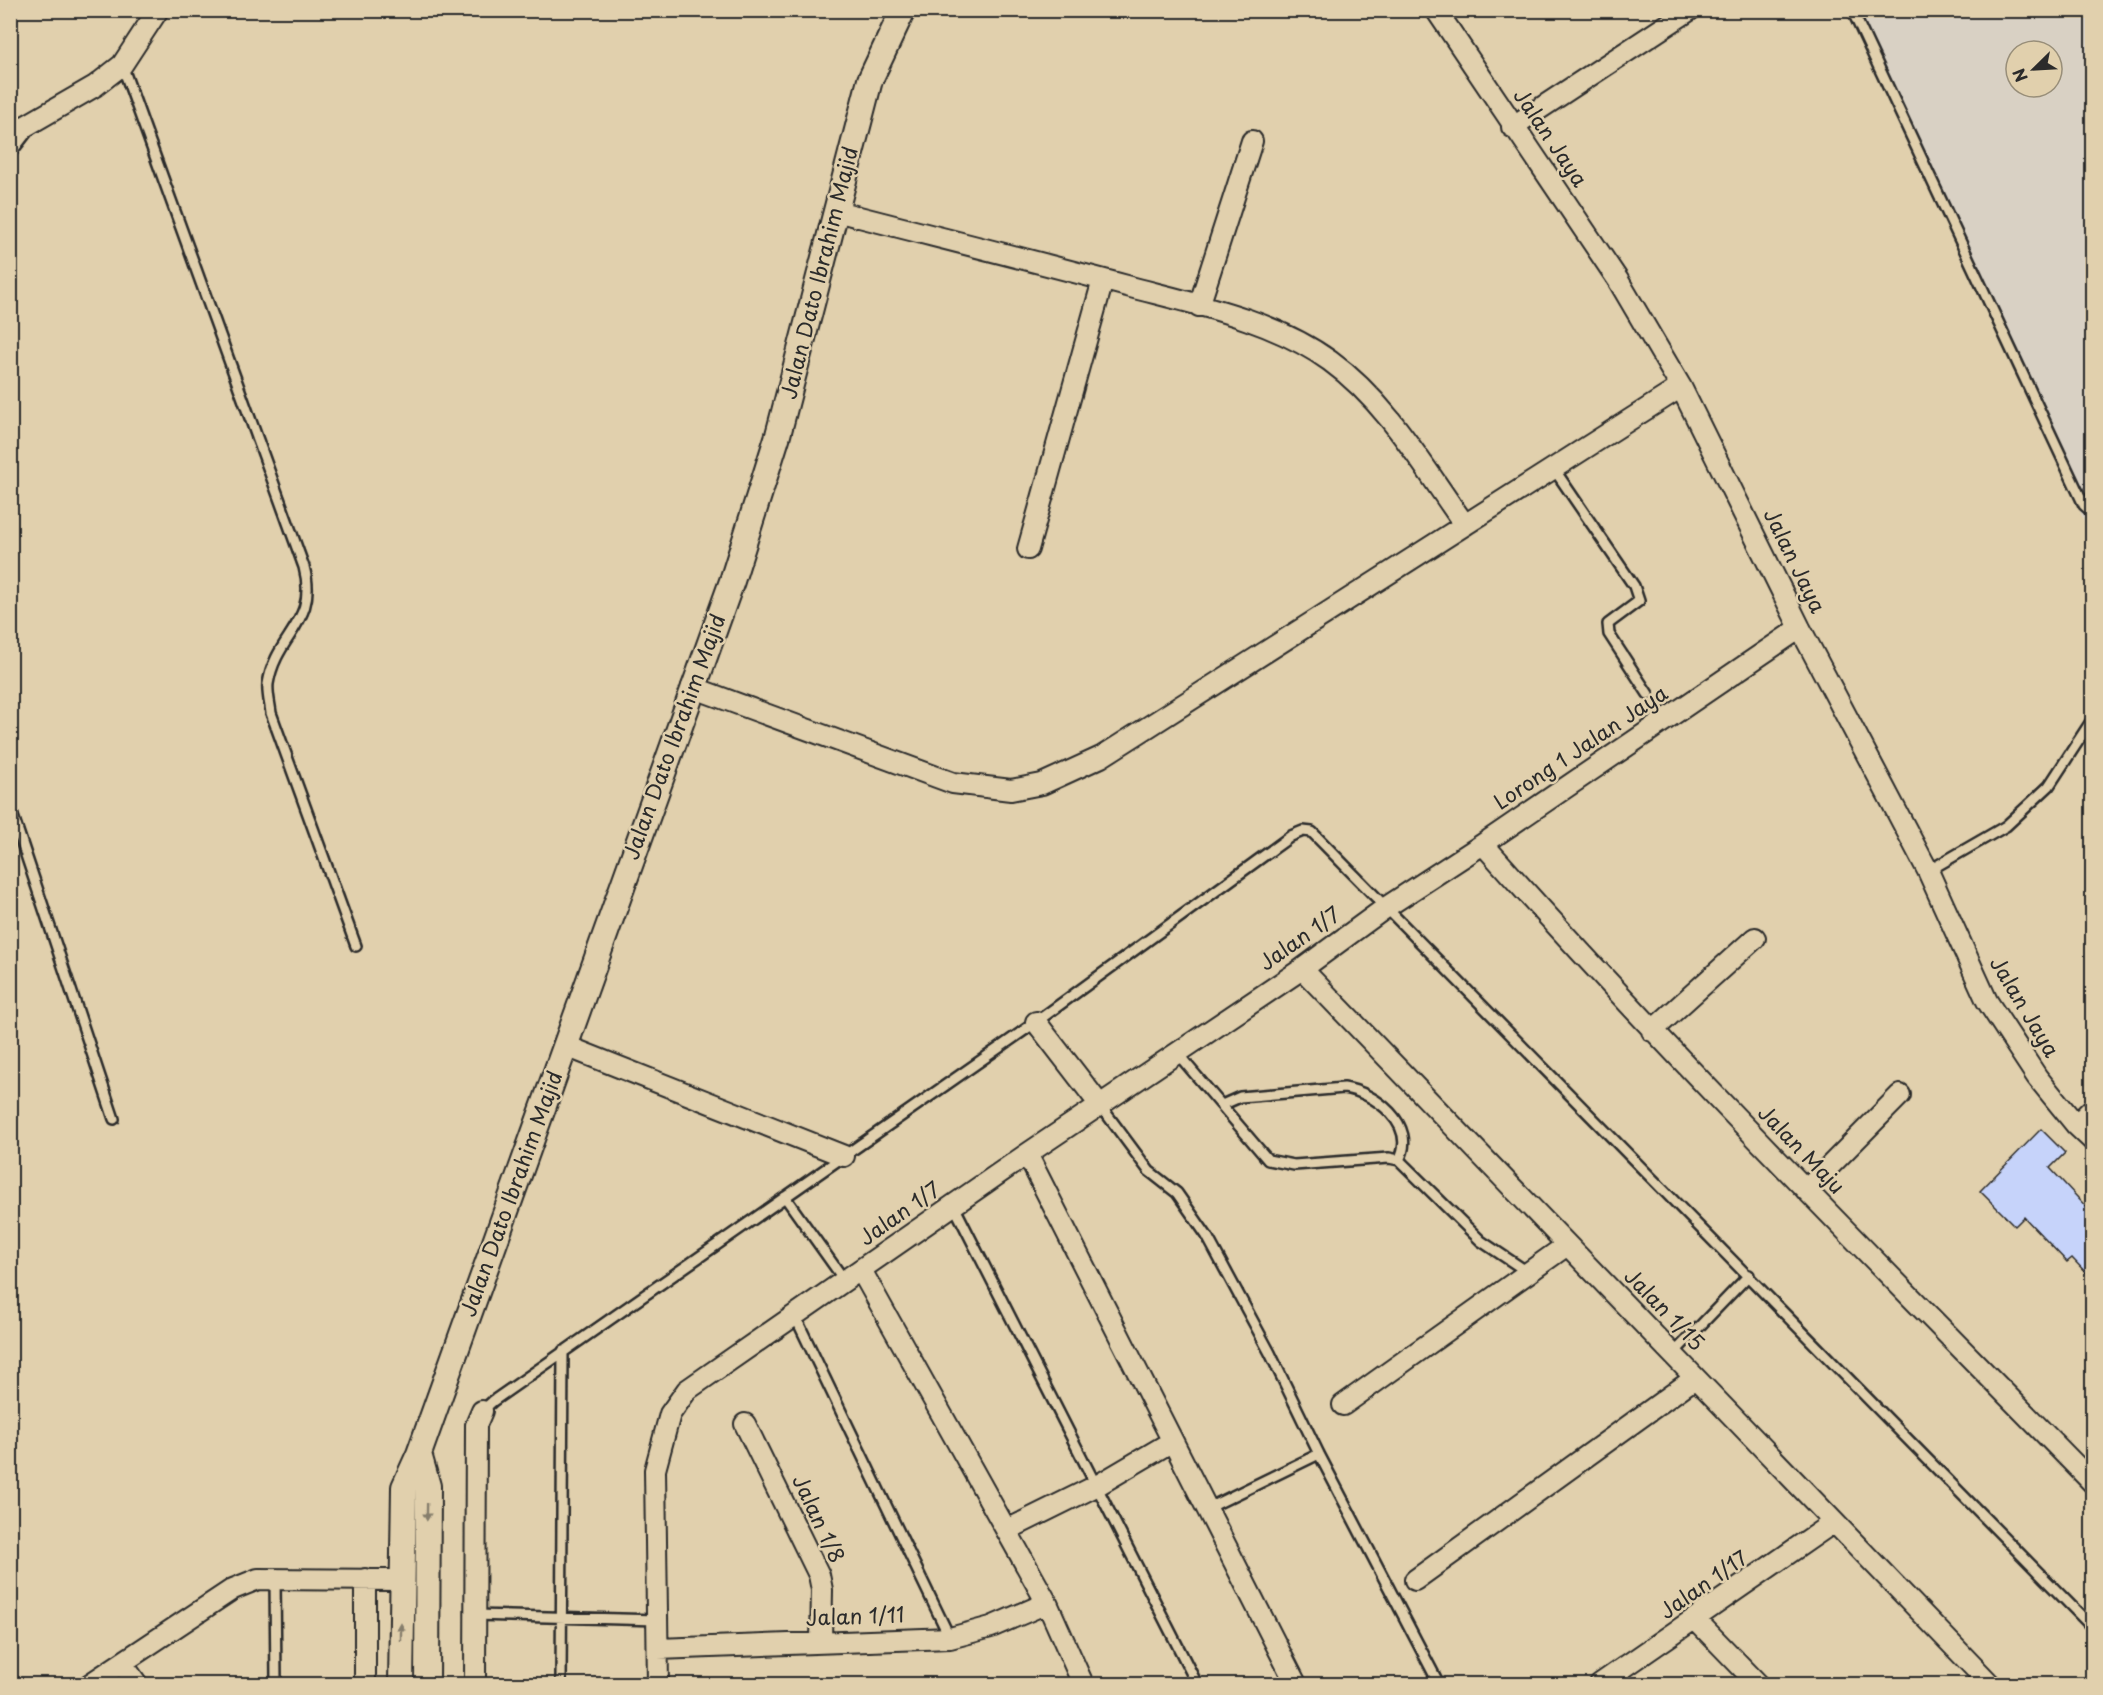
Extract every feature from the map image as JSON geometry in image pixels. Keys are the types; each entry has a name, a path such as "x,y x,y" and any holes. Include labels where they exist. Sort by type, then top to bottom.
{"street":[{"path":"10,135 32,125 94,86 122,65 158,10"},
{"name":"Jalan Dato Ibrahim Majid","path":"401,1684 404,1487 419,1454 692,687 732,581 778,435 870,80 903,10"},
{"name":"Jalan Jaya","path":"1436,10 1512,127 1618,280 1681,387 1800,628 1928,871 1987,1001 2037,1077 2076,1125 2092,1140"},
{"path":"1512,127 1690,10"},
{"path":"1199,306 1252,141"},
{"path":"836,211 1199,306 1267,328 1330,361 1381,407 1465,525"},
{"path":"1028,549 1103,280"},
{"path":"692,687 952,783 1011,790 1032,786 1070,773 1101,758 1681,387"},
{"name":"Lorong 1 Jalan Jaya","path":"1388,906 1800,628"},
{"name":"Jalan Maju","path":"1483,844 1576,951 1652,1031 2092,1482"},
{"name":"Jalan 1/7","path":"658,1684 655,1470 670,1414 687,1390 1027,1154 1302,969 1388,906"},
{"path":"1652,1031 1755,938"},
{"name":"Jalan 1/15","path":"1302,969 1990,1684"},
{"path":"1036,1022 1100,1105"},
{"path":"566,1046 844,1156"},
{"path":"1806,1190 1900,1095"},
{"path":"2076,1125 2092,1109"},
{"path":"1027,1154 1171,1442 1296,1684"},
{"path":"1343,1405 1567,1245"},
{"path":"853,1276 1008,1530 1047,1603 1083,1684"},
{"path":"1415,1580 1695,1378"},
{"path":"476,1684 476,1425 483,1411"},
{"name":"Jalan 1/8","path":"745,1424 819,1575 822,1590 821,1641"},
{"path":"1008,1530 1098,1485 1171,1442"},
{"path":"419,1454 428,1486 427,1684"},
{"name":"Jalan 1/17","path":"1600,1684 1696,1620 1834,1522"},
{"path":"90,1684 232,1590 258,1579 401,1580"},
{"path":"365,1579 365,1684"},
{"name":"Jalan 1/11","path":"658,1649 821,1641 950,1638 991,1627 1047,1603"},
{"path":"1696,1620 1758,1684"},
{"path":"122,1663 137,1684"}],"lane":[{"path":"1852,10 2084,506 2092,512"},
{"path":"122,65 310,588 306,608 276,656 267,686 271,712 356,946"},
{"path":"10,154 32,125"},
{"path":"1554,469 1634,586 1639,601 1608,624 1609,634 1648,694"},
{"path":"1928,871 2006,826 2049,786 2092,720"},
{"path":"10,807 114,1119"},
{"path":"483,1411 493,1401 563,1351 1036,1022 1292,836 1303,831 1312,832 1322,839 1388,906 2092,1627"},
{"path":"1177,1053 1268,1160 1281,1164 1389,1158 1399,1160 1481,1241 1529,1273"},
{"path":"1222,1105 1240,1097 1344,1088 1356,1090 1387,1109 1395,1118 1404,1144 1399,1160"},
{"path":"1100,1105 1149,1171 1177,1193 1199,1222 1270,1353 1319,1454 1439,1684"},
{"path":"785,1197 853,1276"},
{"path":"954,1206 1098,1485 1197,1684"},
{"path":"1672,1354 1749,1275"},
{"path":"795,1316 950,1638"},
{"path":"561,1684 563,1351"},
{"path":"1206,1509 1319,1454"},
{"path":"275,1579 276,1684"},
{"path":"476,1615 658,1620"}],"shaded area":[{"path":"1851,11 2092,11 2092,541 2070,486"}],"building":[{"path":"2041,1129 2065,1153 2050,1168 2092,1213 2092,1279 2072,1258 2067,1262 2024,1217 2015,1226 1980,1191"}]}
